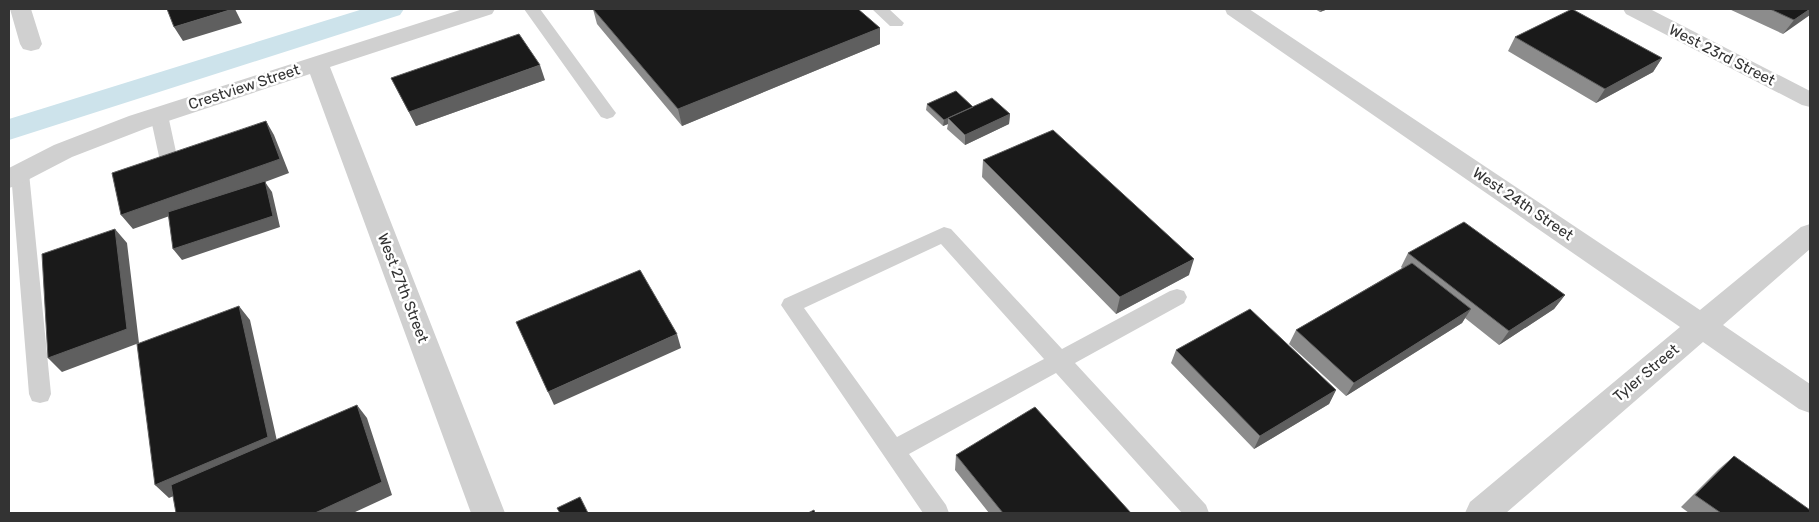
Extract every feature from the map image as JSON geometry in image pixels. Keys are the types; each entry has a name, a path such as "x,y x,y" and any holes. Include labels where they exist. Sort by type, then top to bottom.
{"street":[{"path":"21,9 31,44"},
{"name":"West 24th Street","path":"1235,9 1810,400"},
{"name":"West 23rd Street","path":"1634,9 1810,100"},
{"name":"Crestview Street","path":"14,176 63,151 159,115 469,11"},
{"name":"West 27th Street","path":"317,63 488,513"},
{"name":"Tyler Street","path":"1482,513 1810,234"}],"lane":[{"path":"532,9 607,113"},
{"path":"880,9 896,23"},
{"path":"159,115 169,161"},
{"path":"14,176 40,394"},
{"path":"937,513 791,305 944,234 1197,513"},
{"path":"893,451 1059,360 1178,298"}],"building":[{"path":"167,9 233,9 174,27"},
{"path":"593,9 858,9 880,28 678,109"},
{"path":"1572,9 1662,58 1605,89 1515,37"},
{"path":"1770,9 1810,9 1794,20"},
{"path":"519,34 540,65 409,112 391,78"},
{"path":"956,91 973,107 944,120 927,104"},
{"path":"992,98 1010,114 965,135 948,118"},
{"path":"266,121 280,159 121,215 112,173"},
{"path":"1053,130 1194,259 1120,297 983,160"},
{"path":"265,181 273,216 173,249 168,212"},
{"path":"1464,222 1565,295 1509,331 1408,253"},
{"path":"115,229 127,329 48,358 42,254"},
{"path":"1412,263 1471,309 1354,383 1296,330"},
{"path":"640,270 677,334 548,392 516,322"},
{"path":"239,306 268,437 155,485 137,344"},
{"path":"1250,309 1336,390 1260,436 1176,350"},
{"path":"357,405 382,482 315,513 176,513 171,485"},
{"path":"1035,407 1131,513 1003,513 956,455"},
{"path":"1734,456 1810,510 1810,513 1721,513 1695,495"},
{"path":"580,497 588,513 560,513 557,508"}],"waterway":[{"path":"9,130 390,9"}]}
